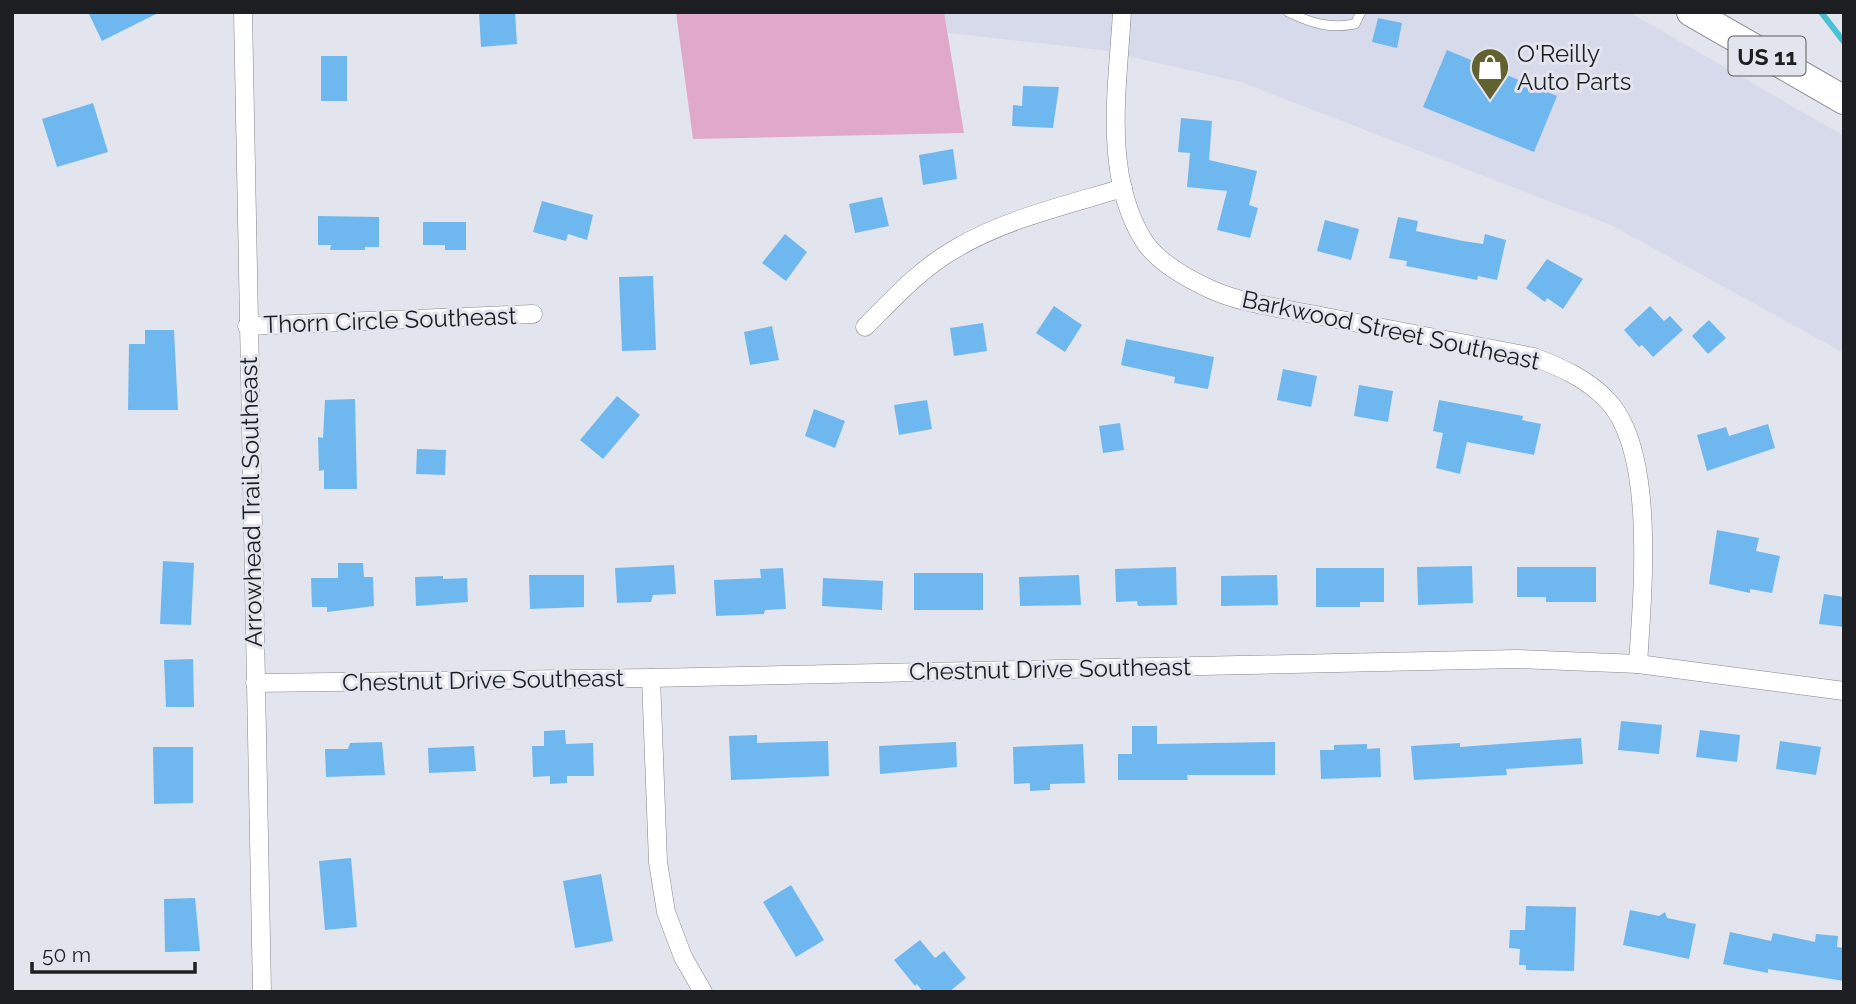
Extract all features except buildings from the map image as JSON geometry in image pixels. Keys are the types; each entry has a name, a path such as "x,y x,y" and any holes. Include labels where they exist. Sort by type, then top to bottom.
{"main road":[{"name":"US 11","path":"1691,12 1724,25 1844,100"}],"street":[{"name":"Arrowhead Trail Southeast","path":"243,12 262,992"},
{"name":"Barkwood Street Southeast","path":"1122,12 1116,127 1118,170 1145,243 1173,269 1214,291 1270,306 1534,357 1576,373 1610,402 1631,444 1642,508 1643,571 1638,664"},
{"path":"864,327 910,282 955,249 998,229 1123,188"},
{"name":"Thorn Circle Southeast","path":"247,326 533,314"},
{"name":"Chestnut Drive Southeast","path":"255,682 651,678 1517,659 1638,664 1844,691"},
{"path":"651,678 658,862 666,912 683,957 703,992"}],"lane":[{"path":"1288,12 1314,24 1336,27 1354,24 1361,12"}],"shaded area":[{"path":"676,12 944,12 964,133 693,139"},
{"path":"944,12 1629,12 1844,136 1844,353 1613,226 1241,82 1101,50 948,33"}],"waterway":[{"path":"1821,12 1844,42"}],"place":[{"name":"O'Reilly Auto Parts","path":"1490,101"}]}
